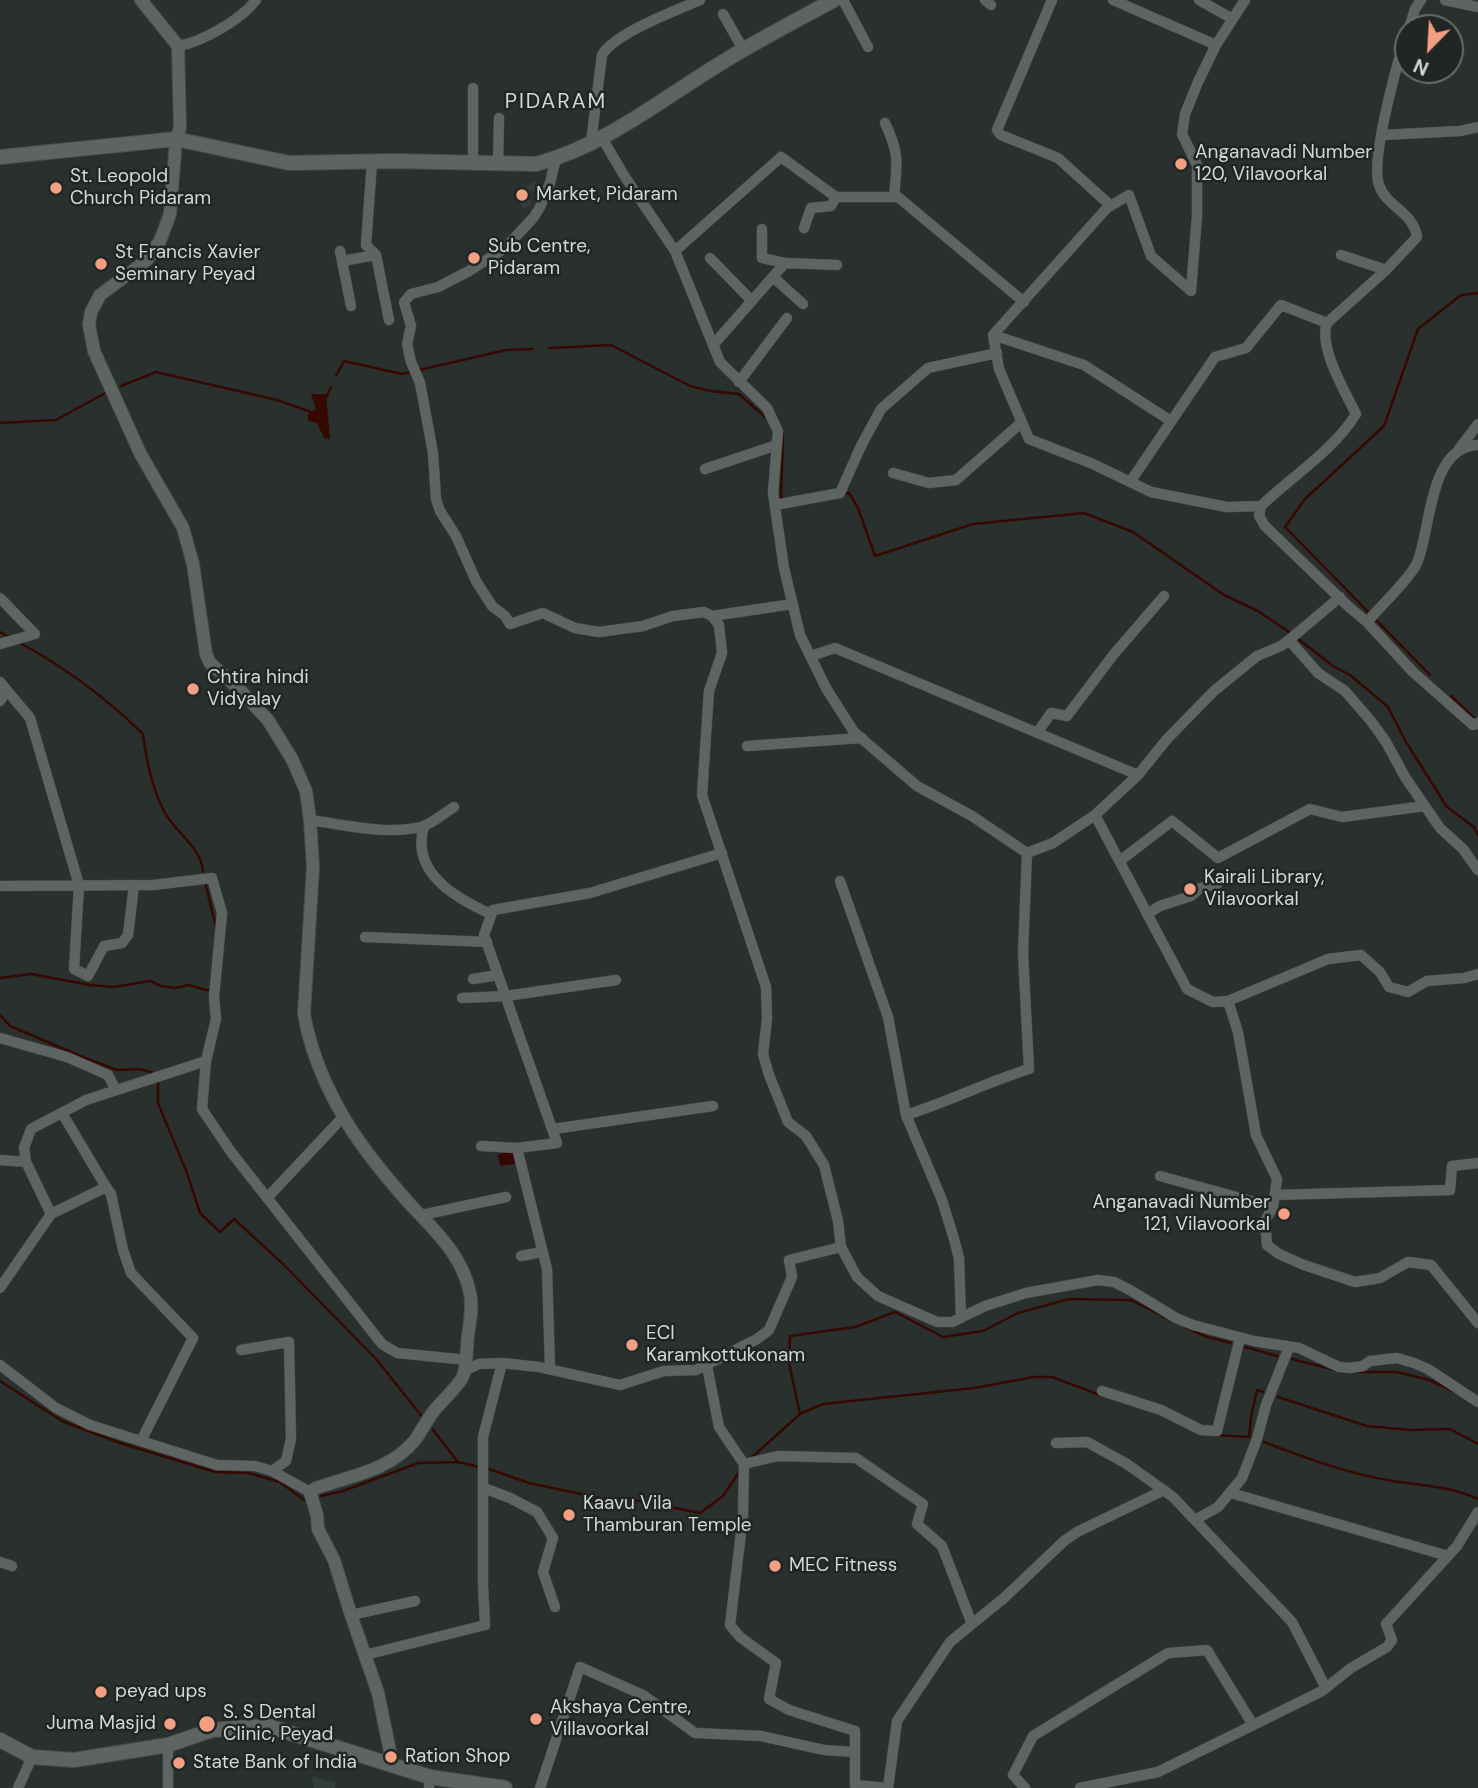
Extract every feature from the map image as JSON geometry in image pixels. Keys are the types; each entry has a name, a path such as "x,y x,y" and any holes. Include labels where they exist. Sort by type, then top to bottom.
{"main road":[{"path":"0,157 176,139 289,163 536,164 556,159 596,140 743,49 834,0"},
{"path":"0,1740 32,1756 74,1760 167,1745 212,1730 268,1726 393,1766 430,1783 505,1788"}],"street":[{"path":"141,0 178,46 180,128 176,139 172,200 160,241 147,260 100,295 91,312 91,339 140,453 183,528 193,564 206,654 210,663 254,704 281,739 306,791 310,820 312,889 304,1014 314,1051 343,1117 376,1164 448,1244 470,1292 467,1365 458,1386 438,1405 415,1439 398,1455 381,1466 310,1492"},
{"path":"178,46 190,44 238,18 256,0"},
{"path":"700,0 607,46 602,55 596,140 675,251 720,362 766,408 778,431 773,494 784,568 800,635 826,688 854,732 917,786 972,816 1027,853"},
{"path":"843,0 868,47"},
{"path":"1052,0 997,130 1001,135 1058,158 1111,206"},
{"path":"1113,0 1216,45"},
{"path":"1199,0 1231,18"},
{"path":"993,335 1111,206 1129,195 1151,256 1191,291 1197,216 1196,164 1182,134 1185,114 1216,45 1245,0"},
{"path":"1445,0 1478,7"},
{"path":"723,14 743,49"},
{"path":"1394,75 1376,168 1378,184 1382,192 1415,225 1416,237 1386,270 1327,323 1324,332 1330,357 1356,414 1350,424 1323,451 1261,506 1259,516 1265,526 1339,597 1371,618 1413,672 1474,725 1478,723"},
{"path":"472,163 473,88"},
{"path":"498,164 499,118"},
{"path":"885,123 895,145 897,167 894,197"},
{"path":"1383,135 1460,131 1478,127"},
{"path":"675,251 781,157 836,197 898,197 1024,302"},
{"path":"556,159 540,207 505,248 470,271 438,287 411,294 404,302 411,326 407,344 418,379 433,453 436,499 440,511 456,536 468,567 485,595 510,624 543,613 575,628 599,632 642,626 704,612 712,616 719,625 722,653 709,691 702,795 766,987 767,1019 763,1054 769,1075 788,1122 806,1136 824,1165 838,1221 841,1247 857,1278 878,1296 937,1322 952,1322 985,1306 1026,1293 1098,1280 1114,1282 1193,1325 1240,1338 1299,1348 1339,1367 1350,1368 1363,1366 1370,1361 1398,1358 1428,1369 1478,1402"},
{"path":"372,162 366,245 376,255 389,320"},
{"path":"804,228 811,208 831,206 836,197"},
{"path":"762,229 762,258 785,263 837,265"},
{"path":"351,306 341,256 376,255"},
{"path":"1340,255 1386,270"},
{"path":"710,258 752,300"},
{"path":"713,344 785,263"},
{"path":"773,277 803,304"},
{"path":"1130,482 1215,358 1245,348 1282,304 1327,323"},
{"path":"739,382 787,318"},
{"path":"993,335 999,369 1029,439 1093,464 1151,492 1227,507 1261,506"},
{"path":"993,335 1084,365 1171,421"},
{"path":"775,505 840,493 881,409 928,368 997,353"},
{"path":"893,473 929,482 956,480 1022,422"},
{"path":"1371,618 1417,565 1434,490 1448,463 1478,424"},
{"path":"705,469 777,444"},
{"path":"1458,450 1468,445 1478,445"},
{"path":"1037,733 1051,713 1067,716 1114,654 1164,596"},
{"path":"1027,853 1053,843 1095,815 1138,775 1167,739 1214,691 1257,656 1289,640 1339,597"},
{"path":"0,598 35,634 0,644"},
{"path":"712,616 793,604"},
{"path":"1289,640 1318,673 1345,691 1366,716 1386,742 1440,828 1463,849 1478,870"},
{"path":"811,656 835,648 1138,775"},
{"path":"0,682 30,718 79,885 74,969 88,976 104,946 122,943 128,935 134,885"},
{"path":"0,701 7,691"},
{"path":"747,746 862,738"},
{"path":"310,820 377,830 424,826 454,807"},
{"path":"1121,859 1171,821 1218,858 1310,809 1342,817 1425,807"},
{"path":"1095,815 1121,859 1187,989 1213,1002 1228,1002 1328,959 1361,955 1380,972 1389,987 1408,992 1427,981 1478,974"},
{"path":"424,826 419,840 430,871 459,899 491,914"},
{"path":"481,1146 517,1148 557,1143 484,935 493,910 590,893 722,853"},
{"path":"906,1115 939,1105 995,1080 1029,1069 1023,953 1027,853"},
{"path":"0,880 0,886 134,885 212,878 222,913 214,997 216,1019 206,1061 202,1109 231,1152 382,1344 397,1353 467,1365 502,1363 550,1369 620,1385 664,1371 696,1370 757,1339 769,1329 792,1276 789,1260 841,1247"},
{"path":"840,881 888,1017 906,1115 942,1199 959,1258 961,1318"},
{"path":"1147,914 1160,906 1191,897 1200,888 1217,884"},
{"path":"365,937 487,942"},
{"path":"473,979 498,975"},
{"path":"462,998 506,996 615,980"},
{"path":"1228,1002 1238,1032 1256,1135 1277,1179 1273,1207 1265,1221 1267,1245 1279,1254 1355,1282 1380,1278 1408,1262 1432,1265 1478,1323"},
{"path":"0,1038 67,1057 108,1075 116,1090"},
{"path":"51,1214 26,1162 24,1148 32,1129 86,1100 206,1061"},
{"path":"553,1129 713,1106"},
{"path":"62,1113 111,1194 123,1250 131,1273 193,1338 141,1441"},
{"path":"267,1198 343,1117"},
{"path":"517,1148 547,1269 550,1369"},
{"path":"0,1160 26,1162"},
{"path":"1275,1195 1450,1190 1452,1166 1478,1163"},
{"path":"1160,1176 1273,1207"},
{"path":"0,1288 51,1214 106,1187"},
{"path":"422,1216 506,1197"},
{"path":"521,1256 542,1252"},
{"path":"1102,1391 1161,1410 1201,1430 1217,1432 1240,1338"},
{"path":"241,1350 289,1342 291,1439 286,1461 272,1471"},
{"path":"1195,1520 1218,1507 1242,1478 1289,1347"},
{"path":"365,1655 485,1625 483,1437 502,1363"},
{"path":"0,1365 41,1398 70,1416 217,1465 255,1466 272,1471 310,1492 318,1529 334,1560 378,1693 393,1766"},
{"path":"707,1366 719,1427 744,1464 743,1516 730,1625 740,1637 776,1662 769,1699 789,1710 855,1731 855,1786 887,1788 897,1721 950,1642 1004,1598 1070,1536 1164,1490"},
{"path":"1056,1443 1087,1442 1127,1464 1173,1497 1292,1622 1326,1688"},
{"path":"744,1464 778,1456 856,1458 923,1504 917,1524 942,1546 972,1624"},
{"path":"484,1488 537,1512 553,1538 543,1572 555,1607"},
{"path":"1231,1493 1448,1556"},
{"path":"1080,1788 1158,1772 1326,1688 1351,1668 1387,1647 1392,1640 1386,1624 1457,1546 1478,1512"},
{"path":"0,1562 12,1566"},
{"path":"351,1615 415,1601"},
{"path":"1024,1788 1013,1775 1032,1736 1168,1653 1207,1650 1252,1725"},
{"path":"540,1788 580,1667 643,1695 695,1733 761,1736 824,1750 855,1752"},
{"path":"167,1745 168,1788"},
{"path":"18,1788 32,1756"}],"shaded area":[{"name":"Market, Pidaram","path":"535,181 538,186 528,196 532,204 524,209 514,194"},
{"path":"311,394 326,394 330,439 324,438 317,423 308,421 308,414 316,409"},
{"path":"513,1151 515,1164 500,1166 498,1154"},
{"path":"312,1776 336,1783 335,1788 314,1788"}],"waterway":[{"path":"1430,675 1285,527 1305,499 1384,426 1418,329 1461,295 1478,293"},
{"path":"549,348 611,345 690,386 739,394 765,417"},
{"path":"336,376 344,361 402,374 506,350 533,349"},
{"path":"121,386 156,372 277,400 314,413"},
{"path":"325,400 331,387"},
{"path":"0,423 56,420 107,392"},
{"path":"783,434 781,498 787,499"},
{"path":"842,494 849,493 858,508 875,556 973,524 1084,513 1133,532 1224,595 1258,611 1292,634"},
{"path":"0,632 9,637"},
{"path":"1297,638 1333,666 1350,675 1388,707 1406,742 1447,807 1474,827 1478,835"},
{"path":"18,642 84,684 143,734 157,795 165,813 198,855 203,872"},
{"path":"1451,696 1474,718"},
{"path":"205,882 216,927"},
{"path":"0,978 31,974 114,987 150,981 175,988 189,985 206,990 213,989"},
{"path":"0,1015 10,1026 85,1058 117,1070 140,1069 154,1073"},
{"path":"158,1081 158,1103 187,1173 200,1213 220,1232 234,1219 283,1264 377,1360 423,1418"},
{"path":"800,1414 789,1363 790,1336 855,1327 895,1312 943,1337 983,1331 1018,1313 1069,1299 1131,1300 1172,1321"},
{"path":"1185,1327 1207,1337 1231,1343"},
{"path":"1245,1347 1277,1356"},
{"path":"1292,1359 1335,1370"},
{"path":"1341,1372 1397,1372 1429,1380 1453,1391"},
{"path":"750,1459 800,1414 823,1404 974,1388 1034,1377 1052,1377 1100,1395"},
{"path":"0,1381 62,1421 120,1443 215,1472 248,1473 280,1482 304,1500"},
{"path":"1215,1435 1249,1437 1257,1390 1263,1392"},
{"path":"1278,1397 1367,1426 1410,1430 1450,1429 1478,1444"},
{"path":"433,1430 458,1462 479,1467"},
{"path":"1264,1442 1311,1460 1360,1474 1447,1489 1478,1499"},
{"path":"321,1496 343,1491 418,1463 458,1462"},
{"path":"486,1468 529,1483 600,1498 630,1499 700,1513 723,1496 741,1469"}],"place":[{"name":"Anganavadi Number 120, Vilavoorkal","path":"1181,164"},
{"name":"St. Leopold Church Pidaram","path":"56,188"},
{"name":"Market, Pidaram","path":"522,195"},
{"name":"Sub Centre, Pidaram","path":"474,258"},
{"name":"St Francis Xavier Seminary Peyad","path":"101,264"},
{"name":"Chtira hindi Vidyalay","path":"193,689"},
{"name":"Kairali Library, Vilavoorkal","path":"1190,889"},
{"name":"Anganavadi Number 121, Vilavoorkal","path":"1284,1214"},
{"name":"ECI Karamkottukonam","path":"632,1345"},
{"name":"Kaavu Vila Thamburan Temple","path":"569,1515"},
{"name":"MEC Fitness","path":"775,1566"},
{"name":"peyad ups","path":"101,1692"},
{"name":"Akshaya Centre, Villavoorkal","path":"536,1719"},
{"name":"Juma Masjid","path":"170,1724"},
{"name":"S. S Dental Clinic, Peyad","path":"207,1724"},
{"name":"Ration Shop","path":"391,1757"},
{"name":"State Bank of India","path":"179,1763"}],"district":[{"name":"PIDARAM","path":"556,102"}]}
